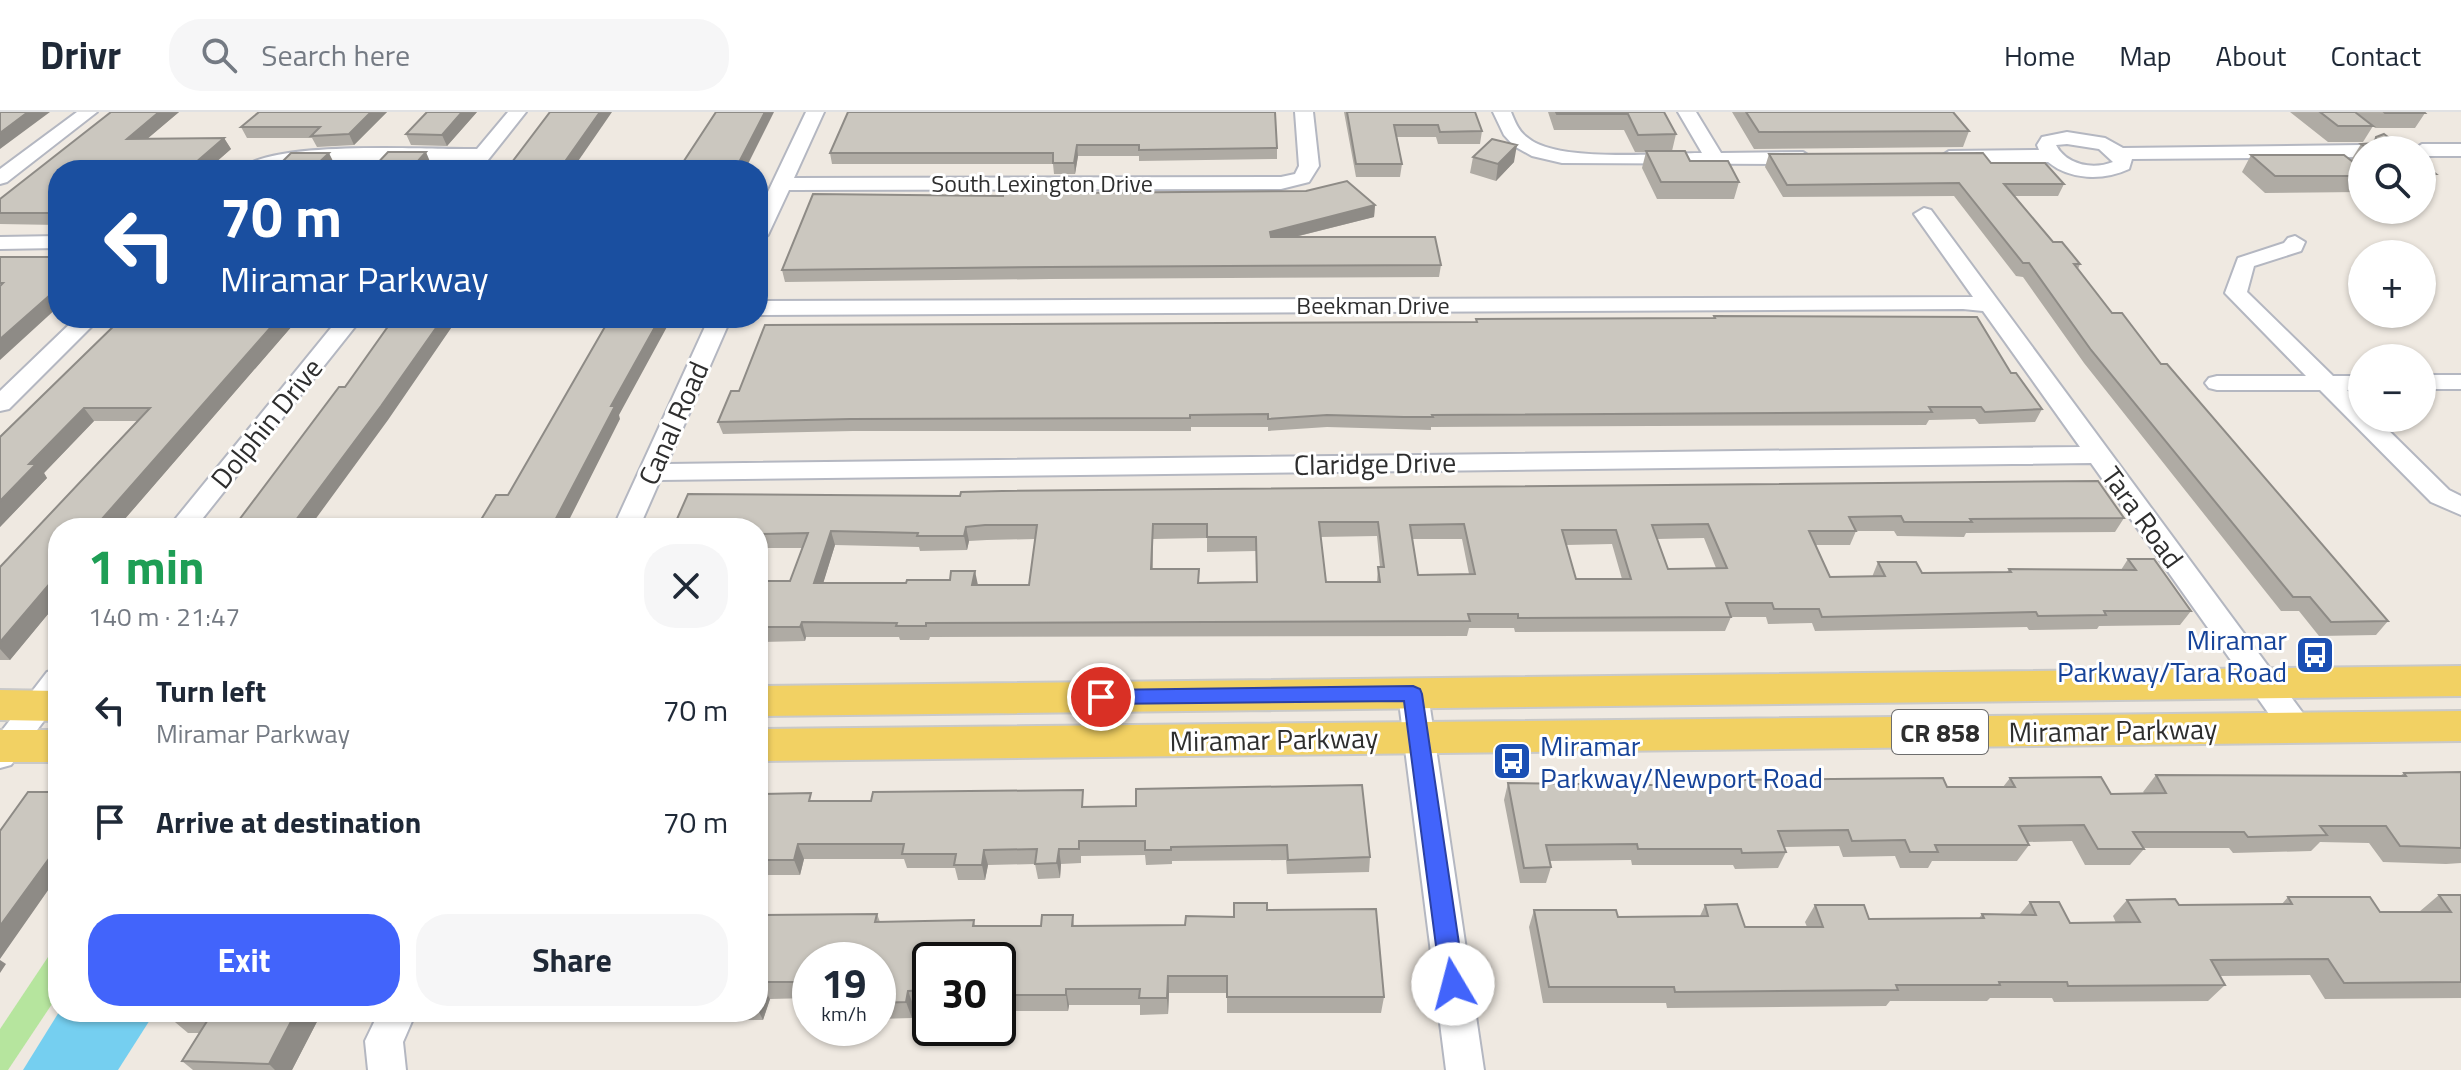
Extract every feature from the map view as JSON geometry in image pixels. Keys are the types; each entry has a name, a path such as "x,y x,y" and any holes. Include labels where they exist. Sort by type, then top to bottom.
{"main road":[{"name":"Miramar Parkway","path":"768,701 2461,681"},
{"name":"Miramar Parkway","path":"768,745 2461,726"},
{"path":"3,749 48,747"}],"street":[{"path":"0,178 88,112"},
{"path":"478,160 517,112"},
{"path":"768,214 815,112"},
{"name":"South Lexington Drive","path":"782,184 1266,183 1302,178 1309,166 1304,112"},
{"path":"1502,112 1509,133 1521,144 1544,154 1575,159 1826,157"},
{"path":"1687,112 1715,158"},
{"path":"2050,156 2046,145 2049,141 2067,138 2091,140 2119,154 2348,151"},
{"path":"2436,150 2461,150"},
{"path":"1922,157 2050,156 2082,169 2108,171 2122,165 2119,154"},
{"path":"274,160 300,156 417,160"},
{"name":"Tara Road","path":"1924,214 2297,729"},
{"path":"0,243 48,242"},
{"path":"2295,242 2294,247 2245,262 2236,293 2440,496 2461,506"},
{"name":"Beekman Drive","path":"768,308 1947,302 1988,305"},
{"path":"0,404 79,328"},
{"name":"Dolphin Drive","path":"189,518 343,328"},
{"name":"Canal Road","path":"631,518 716,328"},
{"path":"2436,382 2461,382"},
{"path":"2217,383 2348,383"},
{"name":"Claridge Drive","path":"653,472 2098,455"},
{"path":"1413,694 1465,1070"},
{"path":"3,749 38,699"},
{"path":"387,1070 384,1041 393,1022"}],"green space":[{"path":"48,957 48,1010 8,1070 0,1070 0,1029"}],"water":[{"path":"53,1022 149,1022 118,1070 23,1070"}],"building":[{"path":"0,112 28,112 0,133"},
{"path":"111,112 159,112 127,139 224,138 199,160 50,160"},
{"path":"259,112 371,112 349,134 311,136 320,127 241,127"},
{"path":"427,112 462,112 442,135 406,134"},
{"path":"550,112 600,112 566,160 514,160"},
{"path":"716,112 765,112 740,160 685,160"},
{"path":"848,112 1275,112 1277,148 1139,150 1139,145 1077,145 1074,163 1053,163 1053,153 830,153"},
{"path":"1347,112 1475,112 1482,131 1440,132 1438,125 1394,125 1402,164 1356,164"},
{"path":"1556,112 1664,112 1676,134 1638,135 1628,114"},
{"path":"1746,112 1953,112 1969,131 1759,132"},
{"path":"2320,112 2355,112 2373,126 2338,126"},
{"path":"1492,139 1517,145 1498,164 1473,157"},
{"path":"1646,151 1685,151 1690,161 1728,161 1739,182 1661,182"},
{"path":"388,152 426,152 419,160 380,160"},
{"path":"291,153 329,153 322,160 284,160"},
{"path":"1983,153 1991,163 2045,163 2064,184 2004,184 2053,242 2062,242 2080,264 2074,264 2112,313 2122,313 2161,364 2167,364 2388,621 2331,622 2310,597 2293,597 2091,350 2029,263 2023,263 1959,183 1787,185 1769,154"},
{"path":"2251,155 2344,155 2348,158 2348,176 2275,176"},
{"path":"48,161 48,213 0,213 0,199"},
{"path":"1053,181 1070,181 1068,193 1306,191 1347,181 1375,205 1270,232 1271,237 1435,237 1441,265 782,270 813,194 1003,196 1003,193 1053,192"},
{"path":"0,257 48,257 48,297 0,339 0,286 3,283 0,283"},
{"path":"1977,317 2011,373 2016,373 2042,409 1985,412 1981,407 1929,407 1932,412 1433,417 1327,415 1268,419 1268,414 1190,415 1190,418 718,422 731,391 739,391 764,328 768,328 768,325"},
{"path":"112,328 270,328 103,518 48,518 48,586 0,642 0,567 150,408 84,408 29,464 36,464 0,501 0,437"},
{"path":"387,328 436,328 297,518 241,518 339,387 345,387"},
{"path":"604,328 654,328 611,406 615,406 556,518 482,518 496,495 508,495"},
{"path":"2098,481 2124,518 1904,522 1901,516 1849,517 1856,531 1809,531 1830,577 1885,576 1878,562 1916,562 1922,573 2011,572 2009,569 2136,570 2128,559 2154,559 2191,611 2104,611 2106,615 2038,616 2036,612 1822,617 1819,609 1774,609 1772,603 1726,603 1731,617 1518,618 1518,614 1468,614 1470,621 926,623 926,626 802,622 800,627 768,627 768,581 790,581 808,533 768,534 768,518 677,518 688,494 960,496 961,492","holes":["1319,522 1378,522 1384,567 1378,567 1380,582 1326,582","1153,524 1207,524 1207,537 1256,537 1257,582 1198,583 1199,569 1151,569","1464,524 1475,574 1418,575 1410,525","1708,524 1727,568 1668,569 1652,525","1037,525 1029,585 972,585 975,571 951,571 950,580 814,583 831,531 964,536 966,527","1562,530 1616,530 1631,579 1576,579"]},
{"path":"2461,772 2461,848 2400,846 2386,826 2320,826 2327,835 2248,837 2244,832 2133,832 2144,849 2098,849 2084,825 2019,826 2029,845 1935,845 1938,852 1910,852 1905,840 1852,841 1848,830 1778,831 1786,852 1638,849 1637,844 1546,845 1551,867 1524,868 1508,783 1720,786 1718,780 1943,778 1947,787 2015,787 2010,778 2101,777 2111,794 2166,793 2156,775 2406,776 2404,773"},
{"path":"1362,785 1370,857 1288,860 1287,845 1145,850 1145,841 1079,841 1079,849 1059,849 1057,863 1035,864 1037,849 984,850 982,865 954,865 956,854 902,854 904,844 798,844 794,860 768,860 768,794 811,793 809,801 871,801 873,792 1083,790 1082,807 1136,806 1136,789"},
{"path":"28,792 48,792 48,860 0,926 0,831"},
{"path":"2439,895 2461,895 2461,982 2344,983 2328,959 2211,960 2225,985 2068,986 2067,982 1999,982 2000,985 1896,985 1898,990 1675,992 1674,987 1549,987 1534,910 1616,910 1618,917 1708,916 1705,905 1737,904 1745,927 1823,927 1815,905 1864,905 1869,919 1984,918 1982,914 2036,915 2030,902 2059,902 2070,923 2140,922 2127,900 2175,899 2179,905 2292,904 2288,897 2370,897 2380,912 2451,912"},
{"path":"1234,903 1267,903 1267,910 1376,909 1384,997 1227,997 1227,976 1168,976 1167,998 1139,998 1140,989 1066,989 1066,995 1016,995 1016,942 912,942 912,991 908,991 906,1002 896,1002 896,942 792,942 792,982 768,982 768,915 877,914 875,922 974,920 973,926 1041,926 1042,915 1073,915 1072,926 1185,925 1186,916 1234,917"},
{"path":"206,1022 291,1022 269,1064 182,1061"}],"place":[{"name":"Miramar Parkway/Tara Road","path":"2315,655"},
{"name":"Miramar Parkway/Newport Road","path":"1512,761"}],"route":[{"path":"1101,697 1413,694 1453,984"}]}
